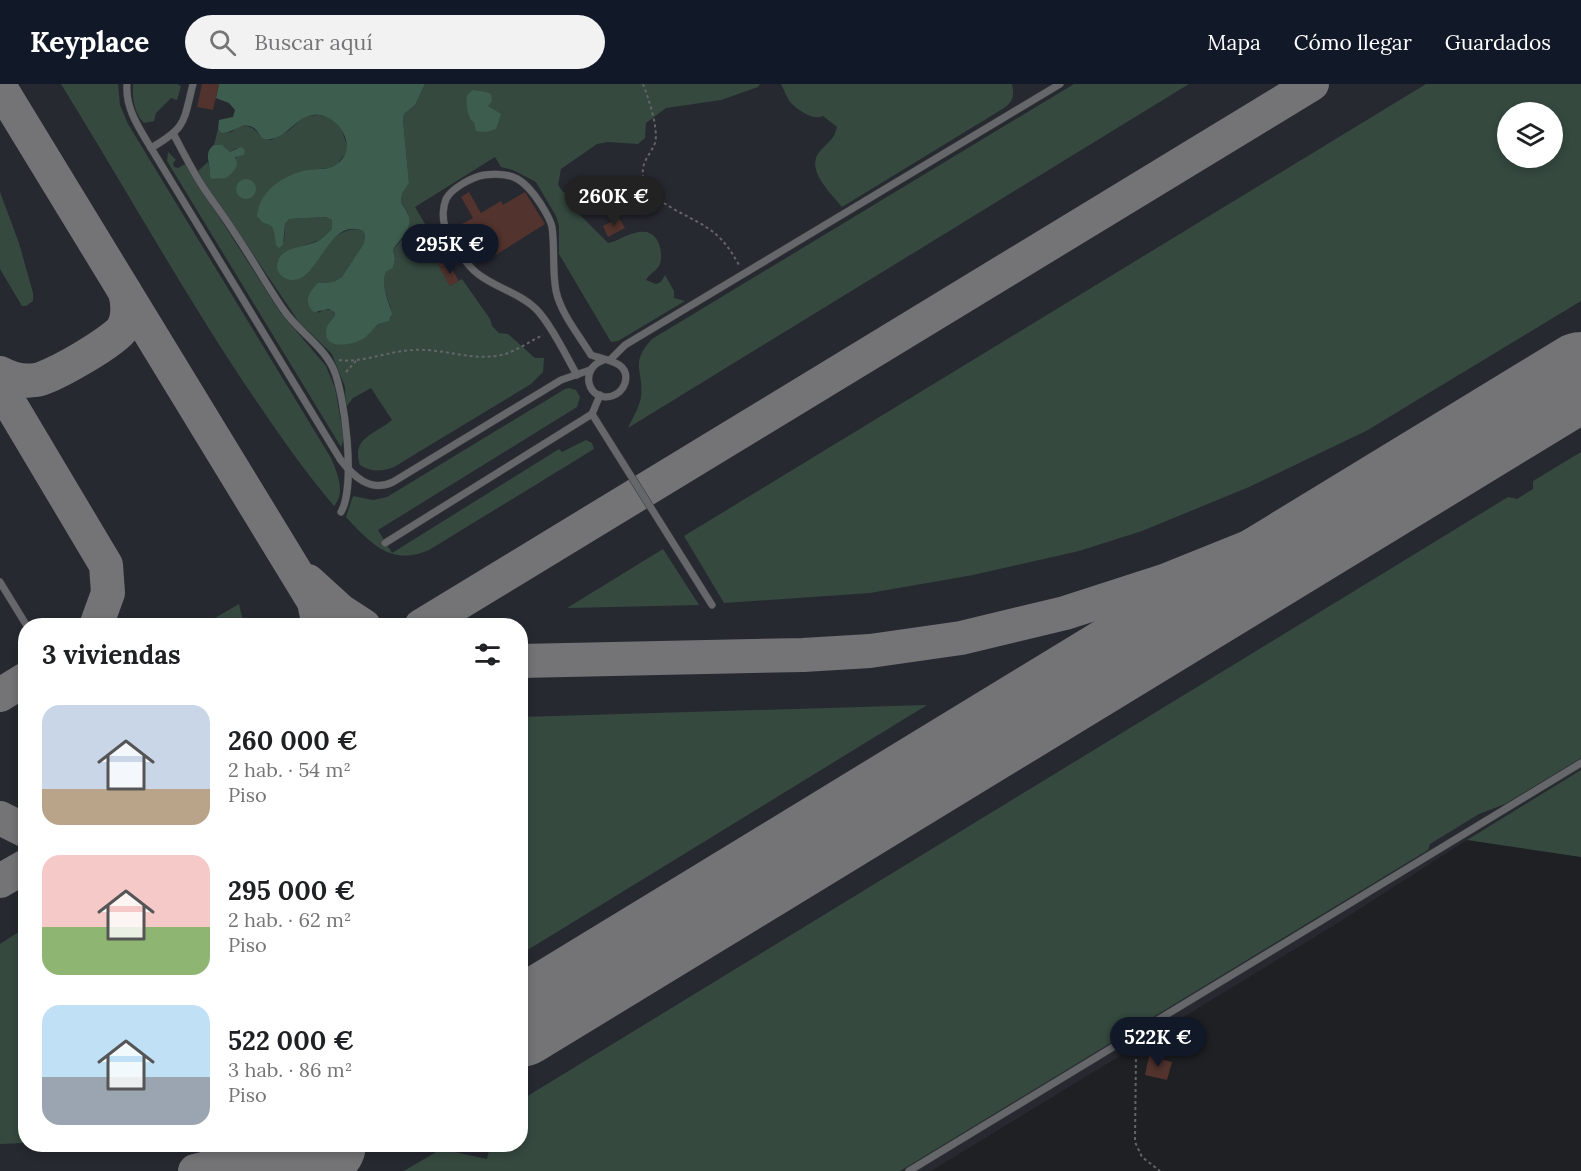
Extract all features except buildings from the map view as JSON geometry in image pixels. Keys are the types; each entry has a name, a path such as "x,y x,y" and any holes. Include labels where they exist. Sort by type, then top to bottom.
{"lane":[{"path":"127,84 127,99 132,114 151,148 348,469 354,476 367,483 388,485 561,380 590,370 598,362 607,360 625,345 1060,84"},
{"path":"151,148 174,135 184,121 193,84"},
{"path":"174,135 203,187 283,309 323,354 334,370 348,442 347,492 341,512"},
{"path":"577,375 539,312 530,303 478,275 469,266 448,232 443,212 447,197 472,179 484,175 512,177 529,186 548,215 552,227 556,289 560,303 591,355 621,366 625,383 618,393 606,397 600,395 591,388 588,376 590,370"},
{"path":"385,543 592,414 600,395"},
{"path":"592,414 712,605"},
{"path":"0,582 22,618"},
{"path":"909,1171 1581,763"}],"path":[{"path":"644,84 654,124 655,142 643,168 644,182 650,192 708,227 727,244 744,274"},
{"path":"323,354 349,361 419,349 496,356 507,354 550,331"},
{"path":"1136,1053 1135,1142 1143,1157 1160,1171"}],"shaded area":[{"path":"0,84 1581,84 1581,857 1467,840 1336,924 931,1171 0,1171"}],"green space":[{"path":"61,84 118,84 120,105 128,124 331,458 340,488 338,500 334,506 297,459 240,377"},
{"path":"133,84 177,84 181,86 177,100 171,98 156,113 154,121 144,123 134,105"},
{"path":"219,84 425,84 415,105 404,114 403,120 409,183 402,194 401,202 407,212 409,225 393,250 395,259 393,268 386,272 384,277 384,288 392,314 389,321 379,324 361,340 339,345 330,342 326,330 335,315 334,312 329,309 314,312 308,304 308,297 318,283 333,282 342,277 364,243 363,231 353,229 343,231 335,237 308,272 301,278 292,280 283,277 278,270 280,256 289,250 320,240 332,229 332,220 326,217 289,219 285,224 283,245 279,248 271,226 257,216 263,199 274,185 299,172 335,166 344,156 346,149 344,134 334,122 320,115 304,117 286,132 272,139 264,139 249,126 241,126 230,132 221,133 218,129 219,120 233,117 235,110 229,103 216,98"},
{"path":"425,84 760,84 758,87 721,100 666,108 646,123 645,138 638,144 608,142 597,144 561,169 558,185 563,192 569,195 578,193 576,211 608,243 640,232 649,233 656,238 660,247 660,262 646,280 656,284 661,282 665,275 674,291 674,298 685,301 618,341 611,342 559,254 559,226 556,216 536,182 513,170 501,167 495,157 415,207 431,234 425,238 450,286 462,279 490,319 492,326 499,333 508,334 535,358 544,358 543,372 531,384 394,467 372,470 360,465 358,456 361,443 392,420 371,388 353,398 346,407 345,387 332,354 299,322 198,171 208,162 213,179 226,176 232,170 236,161 237,148 230,152 225,147 214,145 218,129 221,133 232,132 237,127 248,126 260,136 271,140 288,131 305,116 319,115 329,117 336,122 342,130 347,146 346,153 337,164 330,168 308,170 258,219 270,224 284,242 285,224 289,219 326,217 332,220 332,229 320,240 293,249 277,262 315,264 328,244 341,233 355,229 363,231 364,243 342,277 333,282 318,283 318,313 323,310 332,310 335,315 329,323 345,344 356,341 391,318 384,278 386,272 393,268 395,259 393,250 404,237 408,213 401,202 402,194 409,183 403,120 404,114 415,105"},
{"path":"781,84 1012,84 1013,95 1010,103 1004,108 842,207 826,188 815,165 816,157 833,138 837,127 823,116 810,116 798,109 790,101"},
{"path":"1074,84 1189,84 628,428 641,397 639,361 652,339"},
{"path":"1426,84 1581,84 1581,301 1366,431 1249,487 1142,531 1079,551 973,575 870,593 724,603 684,536"},
{"path":"473,90 491,94 492,101 488,106 501,114 496,129 486,132 476,131 467,105 467,95"},
{"path":"214,145 222,145 230,152 241,147 245,150 244,155 235,157 237,163 235,169 226,178 213,179 210,177 208,156 210,148"},
{"path":"168,152 176,160 173,163 174,167 178,168 185,164 280,312 326,366 335,388 344,438 341,447 167,161"},
{"path":"246,179 253,182 256,189 253,196 246,199 239,196 236,189 239,182"},
{"path":"0,192 19,243 33,293 33,301 26,306 22,306 0,269"},
{"path":"569,388 576,390 580,397 577,407 378,530 392,553 559,449 562,452 586,440 592,443 594,449 429,550 416,555 393,554 383,550 364,536 346,517 353,496 373,500 387,497"},
{"path":"1581,452 1581,758 1505,804 1479,814 1430,844 1428,850 900,1171 404,1171 436,1152 455,1152 487,1159 488,1152 528,1152 528,1096 1508,497 1517,499 1533,489 1533,481"},
{"path":"663,549 699,605 567,608"},
{"path":"239,604 242,618 215,618"},
{"path":"927,705 528,950 528,717"},
{"path":"1581,770 1581,857 1467,840"},
{"path":"18,932 18,1143 0,1144 0,944"}],"taxiway":[{"path":"434,618 1312,84"},
{"path":"0,87 314,602 317,618"},
{"path":"0,373 26,381 36,380 55,373 96,350 123,328 127,310 125,292"},
{"path":"528,661 803,655 870,651 961,638 1065,613 1164,581 1271,538 1365,494 1567,384"},
{"path":"0,387 106,565 108,593 99,618"},
{"path":"308,581 352,618"},
{"path":"0,695 18,684"},
{"path":"0,818 18,827"},
{"path":"0,881 18,871"},
{"path":"195,1171 235,1161 258,1152"}],"runway":[{"path":"528,1018 1581,376"},
{"path":"278,1171 309,1152"}]}
